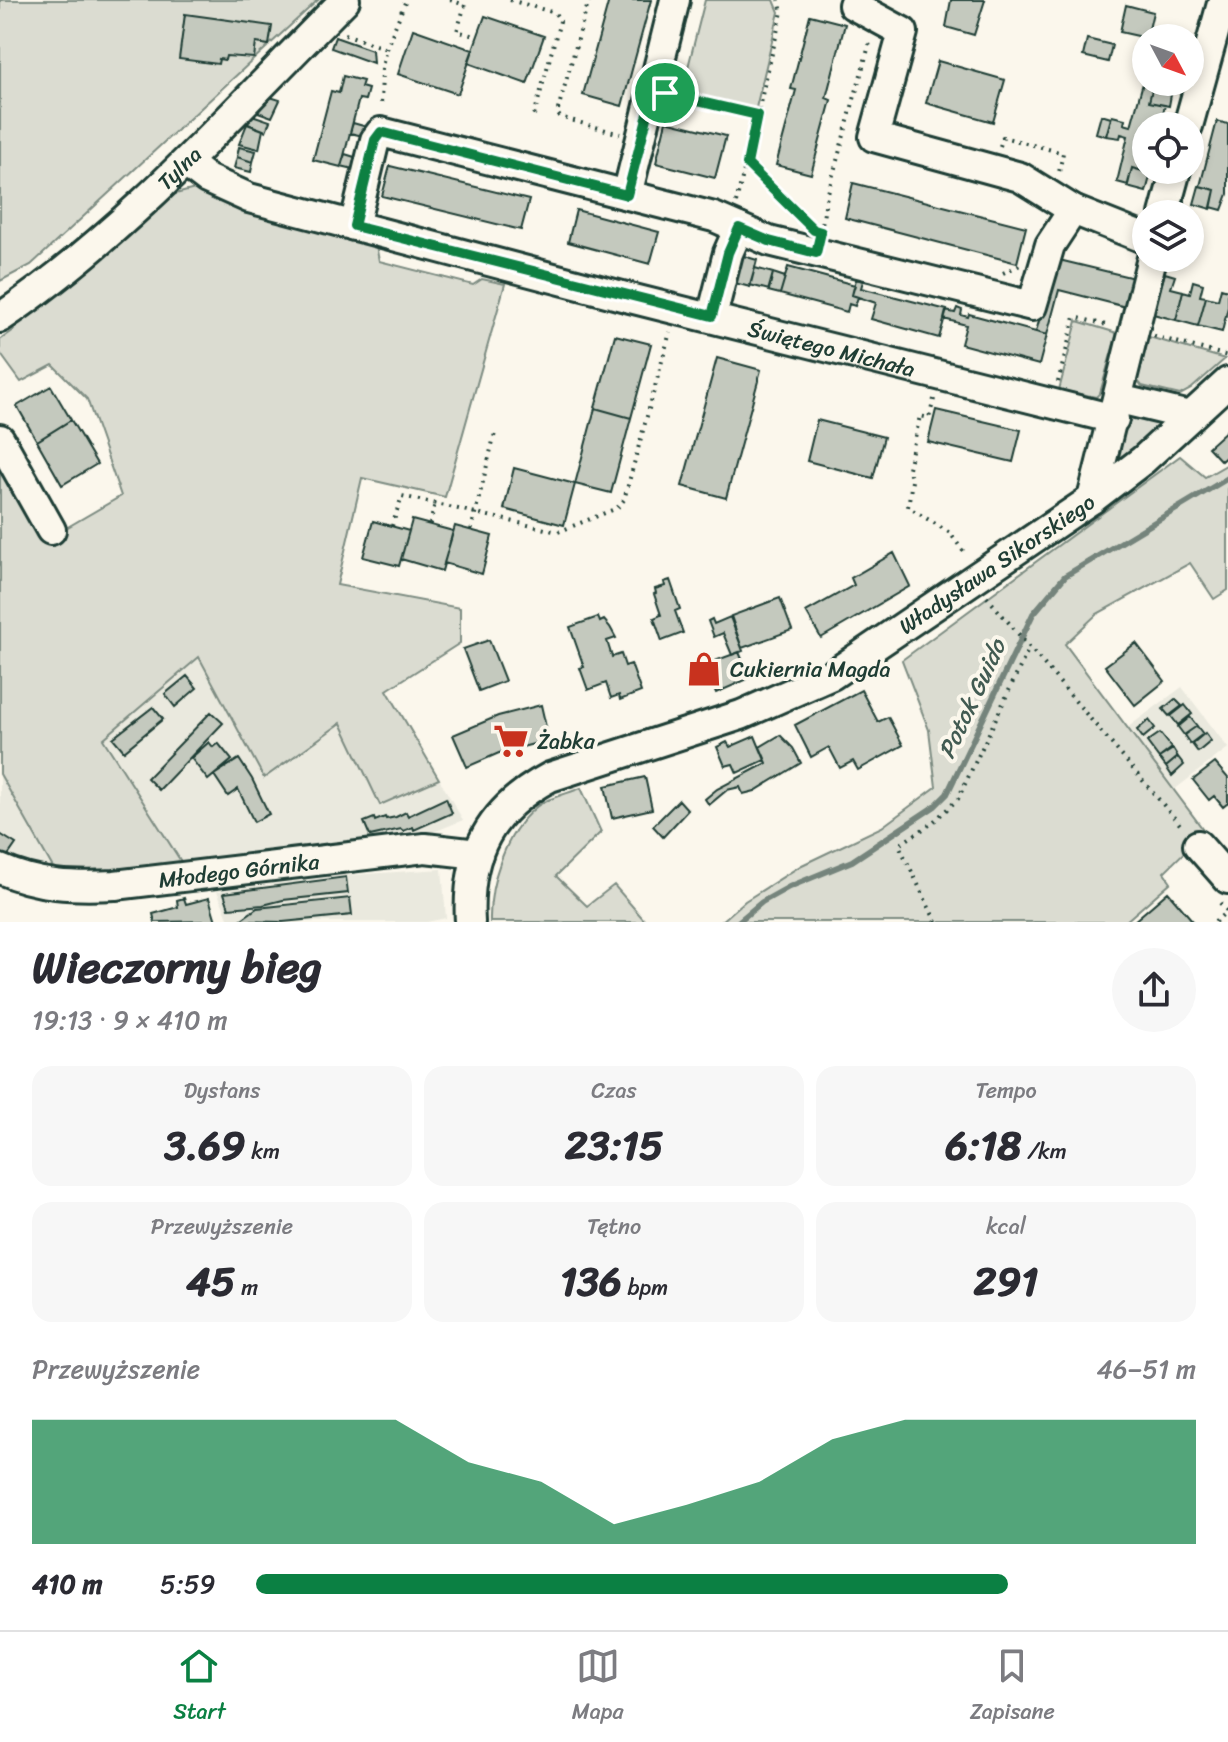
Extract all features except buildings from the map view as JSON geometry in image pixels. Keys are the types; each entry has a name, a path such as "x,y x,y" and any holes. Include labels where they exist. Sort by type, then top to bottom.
{"street":[{"name":"Tylna","path":"0,318 55,277 186,163 345,0"},
{"path":"627,195 675,0"},
{"path":"855,0 853,5 903,32 874,137 1020,177 1073,210 1132,233"},
{"path":"1192,112 1223,0"},
{"path":"354,226 375,140 381,132 627,195 735,226 769,241 824,240 1032,306 1050,245 1073,210"},
{"name":"Świętego Michała","path":"186,163 207,179 249,198 354,226 712,316 1116,409 1190,416"},
{"path":"712,316 735,226"},
{"path":"1092,499 1149,272"},
{"name":"Władysława Sikorskiego","path":"470,922 478,854 497,817 523,791 550,777 741,715 832,675 1092,499 1143,460 1228,382"},
{"path":"0,439 51,530"},
{"path":"1198,845 1228,879"},
{"name":"Młodego Górnika","path":"0,869 47,884 85,887 425,848 478,854"}],"path":[{"path":"381,132 382,67 406,0"},
{"path":"450,0 466,2 457,31 474,36"},
{"path":"510,0 555,13 560,21 534,116"},
{"path":"589,0 557,113 560,117 642,140"},
{"path":"735,226 782,12 779,0"},
{"path":"824,240 826,200 877,20"},
{"path":"336,31 386,49"},
{"path":"654,91 757,115"},
{"path":"747,164 824,240"},
{"path":"998,275 1010,272 1021,264"},
{"path":"1055,392 1075,317 1111,326"},
{"path":"392,526 402,496 558,532 617,508 624,500 672,322"},
{"path":"1145,334 1228,356"},
{"path":"936,392 929,418 920,416 908,468 912,481 908,507 950,533 972,563"},
{"path":"471,530 495,433"},
{"path":"430,524 435,503"},
{"path":"991,603 1198,845"},
{"path":"936,922 899,845 931,824 958,799 1029,648"},
{"path":"1215,922 1227,911"}],"shaded area":[{"path":"0,0 318,0 31,265 0,281"},
{"path":"705,0 774,0 779,12 755,112 682,91"},
{"path":"195,189 375,240 379,261 473,285 482,279 505,284 445,497 362,478 337,585 460,608 460,643 387,690 439,779 380,805 341,723 264,778 199,657 103,739 182,863 103,876 56,873 0,774 0,471 42,542 121,496 87,399 53,365 21,382 0,353 0,340 14,330 10,323 164,197"},
{"path":"1077,321 1117,333 1100,393 1096,397 1059,390"},
{"path":"1149,337 1225,359 1180,395 1142,386 1137,380"},
{"path":"1129,413 1164,421 1164,425 1119,465 1113,465"},
{"path":"1180,456 1205,477 1228,464 1228,590 1214,599 1190,563 1097,614 1065,644 1205,832 1164,872 1171,882 1125,922 721,922 745,901 802,865 882,827 936,787 929,730 902,660"},
{"path":"200,657 264,778 341,723 380,805 439,779 463,820 424,836 182,863 103,739"},
{"path":"1182,687 1228,748 1174,790 1127,728"},
{"path":"0,774 56,873 0,856"},
{"path":"581,788 601,832 556,876 587,906 614,885 646,922 490,922 496,876 515,831 540,805"},
{"path":"442,869 446,918 427,922 230,922 217,891 351,875"}],"waterway":[{"name":"Potok Guido","path":"738,922 762,902 789,887 852,861 935,806 947,794 1033,614 1065,576 1228,478"}],"place":[{"name":"Cukiernia Magda","path":"704,669"},
{"name":"Żabka","path":"511,741"}],"route":[{"path":"654,91 665,93 757,115 747,164 814,230 821,232 816,253 769,241 739,228 728,253 712,316 622,296 354,226 375,140 381,132 627,195 654,91"}]}
